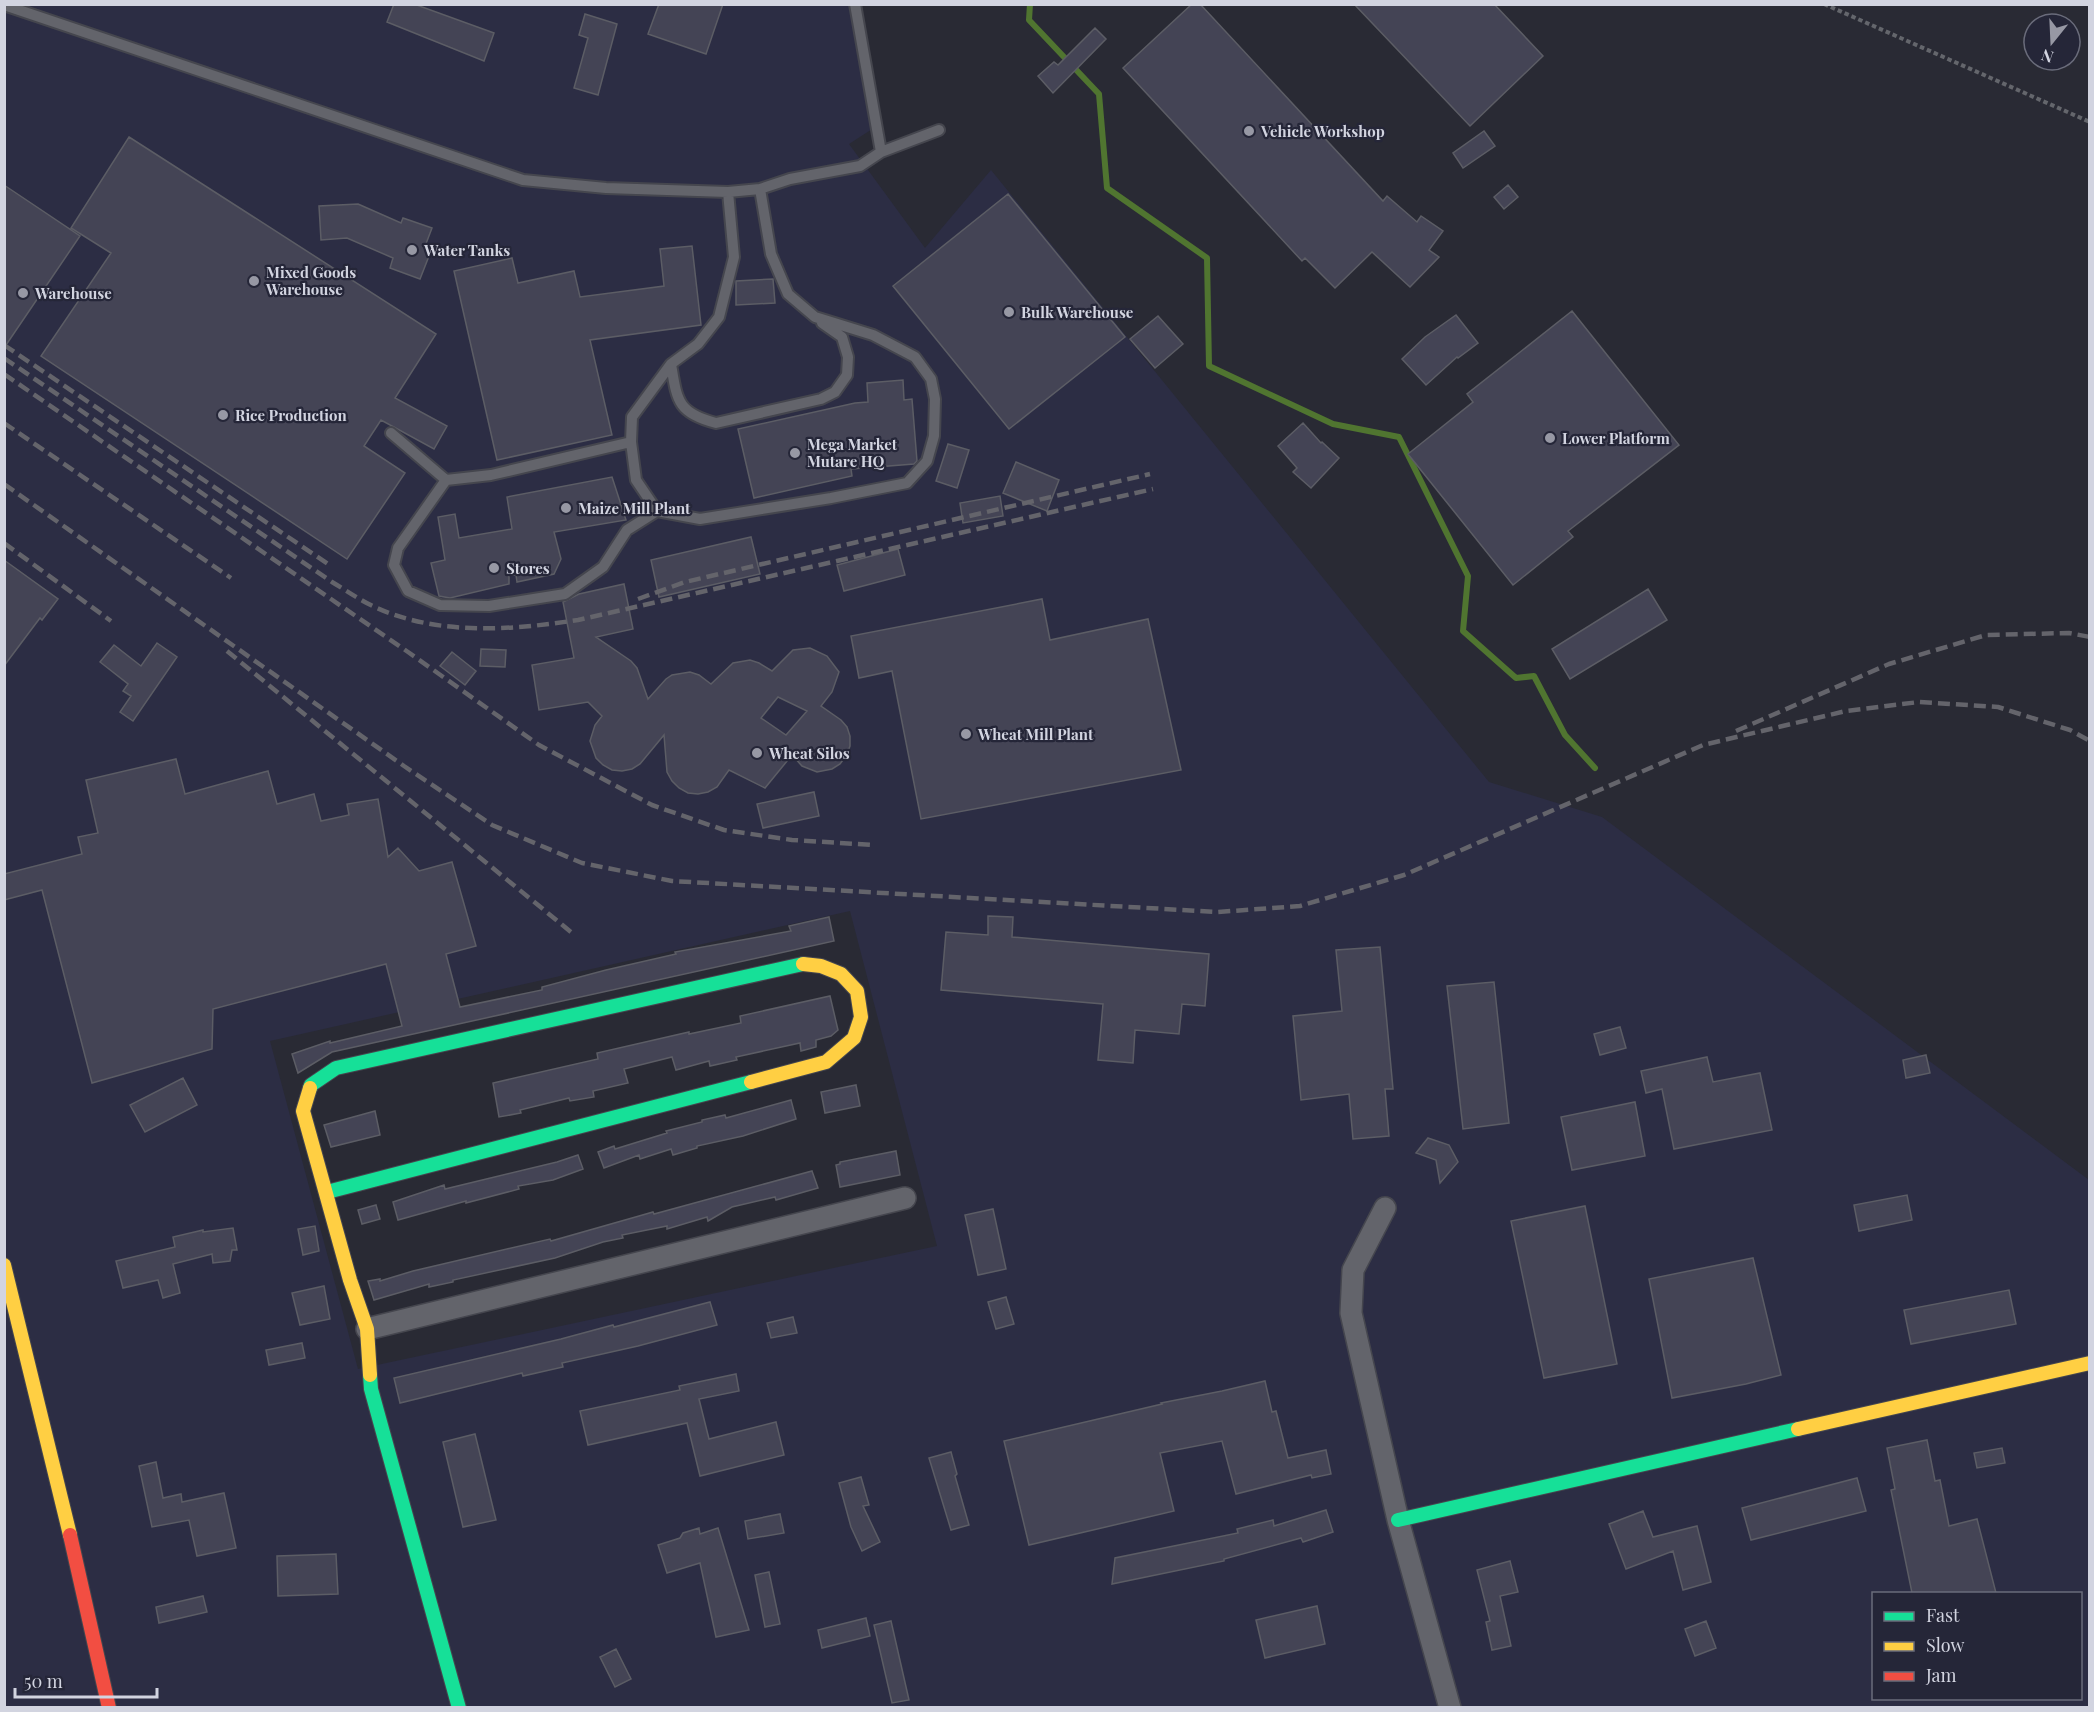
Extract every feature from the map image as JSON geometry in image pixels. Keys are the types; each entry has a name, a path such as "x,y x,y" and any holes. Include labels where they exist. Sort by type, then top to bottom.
{"street":[{"path":"327,1192 826,1062 854,1038 861,1017 856,991 841,974 821,966 800,964 336,1068 311,1085 303,1111 350,1280 367,1329 371,1389 459,1707"},
{"path":"367,1329 905,1198"},
{"path":"1385,1208 1353,1270 1351,1313 1398,1520 1450,1707"},
{"path":"4,1265 53,1461 109,1707"},
{"path":"1398,1520 2090,1363"}],"lane":[{"path":"855,4 881,152"},
{"path":"4,5 523,180 606,188 728,192 760,189 790,179 860,166 881,152 939,130"},
{"path":"671,364 678,401 685,410 700,419 716,423 821,399 835,392 847,375 848,357 842,337 815,318 788,294 771,254 760,189"},
{"path":"657,511 636,480 631,442 632,417 671,364 698,344 719,317 734,258 728,192"},
{"path":"446,480 398,548 394,565 408,591 440,605 489,606 566,594 603,567 627,530 657,511 700,519 907,483 927,461 934,436 935,399 931,379 915,357 873,335 815,318"},
{"path":"391,433 446,480 491,475 631,442"}],"path":[{"path":"1824,4 2090,122"}],"shaded area":[{"path":"5,5 859,5 880,124 849,144 925,248 991,170 1489,782 1602,817 2089,1180 2089,1707 5,1708","holes":["850,911 937,1246 358,1369 270,1041"]}],"building":[{"path":"394,4 414,4 494,33 484,61 387,22"},
{"path":"659,4 723,4 706,54 648,34"},
{"name":"Vehicle Workshop","path":"1192,4 1200,4 1383,201 1387,196 1417,222 1421,216 1443,231 1429,250 1439,257 1410,287 1372,252 1335,288 1305,258 1302,261 1123,68"},
{"path":"1354,4 1494,4 1543,56 1470,126"},
{"path":"585,14 617,24 598,95 574,88 588,38 579,35"},
{"path":"1095,28 1106,39 1053,93 1038,76 1054,62 1058,65"},
{"path":"1484,131 1495,146 1463,168 1453,153"},
{"path":"129,137 436,334 395,398 447,426 434,449 381,420 364,446 405,473 347,559 41,356 111,253 71,228"},
{"name":"Warehouse","path":"4,185 80,236 4,348"},
{"path":"1508,185 1518,197 1504,209 1494,197"},
{"name":"Bulk Warehouse","path":"1008,194 1125,337 1009,429 893,286"},
{"path":"358,204 401,223 403,218 432,228 424,249 431,251 420,279 390,268 393,258 347,238 321,240 319,206"},
{"path":"692,246 701,325 590,340 612,435 497,460 454,271 512,258 518,283 574,271 580,297 664,286 660,249"},
{"path":"773,279 775,303 736,305 736,281"},
{"path":"1572,311 1679,445 1568,531 1573,537 1513,585 1408,454 1473,402 1467,394"},
{"path":"1456,315 1478,343 1457,357 1426,385 1402,359 1425,337"},
{"path":"1158,316 1183,344 1155,368 1130,339"},
{"path":"903,380 904,400 912,399 917,461 914,464 851,469 852,476 754,498 738,429 868,402 867,383"},
{"path":"1303,423 1339,458 1311,488 1293,472 1297,468 1278,446"},
{"path":"948,444 969,450 957,488 936,481"},
{"path":"1016,462 1059,480 1047,511 1003,493"},
{"path":"612,477 626,520 554,532 561,559 554,574 517,582 516,575 509,575 509,584 450,598 439,596 431,563 445,560 438,517 455,514 459,538 512,529 507,497"},
{"path":"1000,496 1003,516 963,523 960,503"},
{"path":"751,537 760,574 659,597 651,560"},
{"path":"898,549 905,575 844,591 837,565"},
{"path":"4,560 58,599 42,620 40,618 4,666"},
{"path":"624,584 633,629 596,637 631,661 637,668 648,699 672,675 690,672 699,675 711,684 733,663 750,660 772,671 793,650 810,648 827,656 839,672 832,692 821,706 847,727 850,746 846,756 832,769 817,772 802,766 792,755 765,788 729,770 717,787 698,794 688,793 672,781 667,772 664,735 640,764 632,769 612,770 603,765 596,758 590,741 595,725 602,716 588,702 539,710 532,665 574,658 563,602 579,594","holes":["778,697 807,711 786,735 761,718"]},
{"path":"1648,589 1667,620 1570,679 1552,649"},
{"path":"1042,599 1050,640 1148,619 1181,770 921,819 892,671 859,678 851,636"},
{"path":"157,643 177,657 133,721 120,712 131,696 123,691 128,684 100,662 114,645 141,666"},
{"path":"481,649 506,650 505,667 480,666"},
{"path":"452,652 476,671 465,685 440,666"},
{"path":"176,759 185,794 268,771 277,804 314,794 321,821 349,815 347,804 378,799 388,857 398,848 419,871 452,862 476,946 446,954 460,1007 542,990 542,987 676,954 675,952 791,931 789,926 829,917 834,941 332,1052 298,1073 292,1054 330,1041 330,1043 402,1026 386,964 213,1009 212,1049 92,1083 42,890 4,900 4,874 82,854 78,837 98,833 86,780"},
{"path":"814,792 819,816 763,828 757,804"},
{"path":"988,916 1013,917 1012,937 1209,954 1205,1006 1182,1004 1179,1034 1135,1030 1133,1063 1098,1060 1103,1004 941,990 946,932 988,935"},
{"path":"1380,947 1393,1089 1385,1089 1389,1136 1353,1139 1349,1094 1301,1100 1293,1016 1342,1011 1336,950"},
{"path":"1494,982 1509,1123 1463,1129 1447,986"},
{"path":"830,996 838,1030 831,1036 816,1040 816,1047 801,1051 800,1043 736,1057 737,1060 710,1066 709,1061 676,1070 672,1057 624,1069 628,1083 593,1091 594,1097 570,1101 569,1098 520,1110 521,1113 499,1117 493,1083 598,1059 597,1053 741,1023 740,1016"},
{"path":"1620,1027 1626,1048 1600,1055 1594,1034"},
{"path":"1926,1055 1930,1073 1906,1078 1903,1060"},
{"path":"1707,1057 1713,1082 1760,1073 1772,1130 1674,1149 1662,1089 1646,1093 1641,1071"},
{"path":"183,1078 197,1105 145,1132 130,1105"},
{"path":"856,1085 860,1106 825,1113 821,1092"},
{"path":"791,1100 796,1119 743,1136 697,1146 697,1148 673,1155 671,1149 640,1159 639,1155 604,1168 598,1152 667,1133 666,1131 702,1122 702,1120 725,1115 726,1118"},
{"path":"1635,1102 1645,1156 1572,1170 1561,1117"},
{"path":"375,1111 380,1135 331,1147 324,1125"},
{"path":"1428,1138 1449,1145 1458,1162 1440,1183 1436,1160 1416,1153"},
{"path":"896,1151 900,1175 840,1187 836,1165 840,1162"},
{"path":"578,1155 583,1169 553,1180 518,1186 519,1189 398,1220 393,1202 444,1185 445,1189"},
{"path":"812,1171 818,1188 776,1200 775,1197 732,1207 708,1221 707,1217 667,1229 667,1226 622,1235 623,1238 603,1242 555,1258 429,1287 429,1284 374,1300 368,1281 380,1279 380,1281 413,1271 550,1239 551,1241"},
{"path":"1907,1195 1912,1220 1859,1231 1854,1205"},
{"path":"376,1205 380,1219 362,1224 358,1210"},
{"path":"1585,1206 1617,1364 1544,1378 1511,1221"},
{"path":"993,1209 1006,1269 978,1275 965,1215"},
{"path":"315,1226 319,1251 303,1255 298,1229"},
{"path":"233,1228 237,1250 232,1250 230,1261 213,1263 212,1254 173,1264 180,1293 163,1298 158,1280 123,1288 116,1261 175,1247 173,1237 203,1230 203,1232"},
{"path":"1753,1258 1781,1375 1672,1398 1649,1279"},
{"path":"324,1286 330,1319 300,1325 292,1293"},
{"path":"2009,1290 2016,1324 1911,1344 1904,1310"},
{"path":"1006,1297 1014,1324 996,1329 988,1302"},
{"path":"710,1302 717,1325 562,1363 563,1367 523,1376 522,1373 400,1403 394,1378 613,1325 614,1327"},
{"path":"793,1317 797,1333 771,1338 767,1323"},
{"path":"302,1343 305,1358 269,1365 266,1350"},
{"path":"736,1374 739,1391 699,1399 709,1439 776,1422 784,1455 700,1476 687,1423 588,1445 580,1411 680,1390 679,1386"},
{"path":"1265,1381 1272,1412 1276,1411 1288,1458 1326,1450 1331,1474 1312,1478 1311,1475 1236,1494 1222,1441 1160,1453 1174,1511 1029,1545 1004,1441 1161,1403"},
{"path":"475,1434 496,1520 463,1527 443,1442"},
{"path":"1927,1440 1935,1481 1940,1480 1949,1526 1977,1519 1996,1592 1912,1592 1891,1490 1895,1489 1887,1448"},
{"path":"2002,1448 2005,1463 1977,1468 1974,1453"},
{"path":"951,1452 957,1474 955,1476 969,1525 951,1530 929,1458"},
{"path":"156,1462 163,1498 181,1494 182,1502 224,1493 236,1548 197,1556 189,1520 152,1527 139,1466"},
{"path":"861,1477 869,1505 863,1506 880,1542 862,1551 851,1527 839,1483"},
{"path":"1857,1478 1866,1511 1751,1540 1742,1508"},
{"path":"1326,1510 1333,1532 1303,1542 1301,1538 1224,1559 1224,1561 1112,1584 1115,1558 1238,1533 1237,1529 1273,1520 1274,1526"},
{"path":"1643,1511 1653,1537 1697,1526 1711,1582 1683,1590 1673,1551 1626,1569 1609,1524"},
{"path":"780,1514 784,1533 748,1539 745,1521"},
{"path":"699,1528 700,1534 718,1528 749,1630 716,1637 700,1563 667,1573 658,1545 680,1538 683,1533"},
{"path":"336,1554 338,1594 278,1596 277,1556"},
{"path":"1510,1561 1518,1592 1500,1596 1511,1646 1492,1650 1486,1622 1490,1621 1477,1570"},
{"path":"769,1572 780,1624 765,1627 755,1575"},
{"path":"203,1596 207,1612 159,1623 156,1607"},
{"path":"1317,1606 1325,1644 1265,1658 1256,1620"},
{"path":"866,1618 870,1636 822,1648 818,1630"},
{"path":"891,1621 909,1700 892,1703 874,1625"},
{"path":"1706,1621 1716,1648 1695,1656 1685,1629"},
{"path":"616,1649 631,1679 615,1687 600,1657"}],"waterway":[{"path":"1030,4 1029,20 1099,94 1107,188 1207,258 1209,366 1333,424 1399,437 1468,576 1463,631 1516,678 1534,676 1565,735 1595,768"}],"railway":[{"path":"4,345 331,566"},
{"path":"4,358 354,596 401,617 451,627 502,628 578,620 1153,489"},
{"path":"4,374 539,745 652,805 724,830 792,840 874,845"},
{"path":"4,423 231,578"},
{"path":"638,599 685,582 1150,474"},
{"path":"4,484 404,766 492,825 582,863 672,881 1218,912 1300,906 1404,875 1703,745 1846,711 1919,702 1998,707 2070,730 2090,741"},
{"path":"4,543 111,621"},
{"path":"1736,731 1889,664 1986,635 2069,633 2090,637"},
{"path":"227,651 571,932"}],"traffic: fast":[{"path":"310,1088 336,1068 803,964"},
{"path":"327,1192 751,1082"},
{"path":"370,1375 371,1389 459,1708"},
{"path":"1398,1520 1798,1429"}],"traffic: slow":[{"path":"751,1082 826,1062 854,1038 861,1017 857,991 841,974 821,966 803,964"},
{"path":"310,1088 303,1111 350,1280 367,1329 370,1375"},
{"path":"4,1265 70,1535"},
{"path":"1798,1429 2090,1363"}],"traffic: jam":[{"path":"70,1535 109,1708"}],"place":[{"name":"Vehicle Workshop","path":"1249,131"},
{"name":"Water Tanks","path":"412,250"},
{"name":"Mixed Goods Warehouse","path":"254,281"},
{"name":"Warehouse","path":"23,293"},
{"name":"Bulk Warehouse","path":"1009,312"},
{"name":"Rice Production","path":"223,415"},
{"name":"Lower Platform","path":"1550,438"},
{"name":"Mega Market Mutare HQ","path":"795,453"},
{"name":"Maize Mill Plant","path":"566,508"},
{"name":"Stores","path":"494,568"},
{"name":"Wheat Mill Plant","path":"966,734"},
{"name":"Wheat Silos","path":"757,753"}]}
